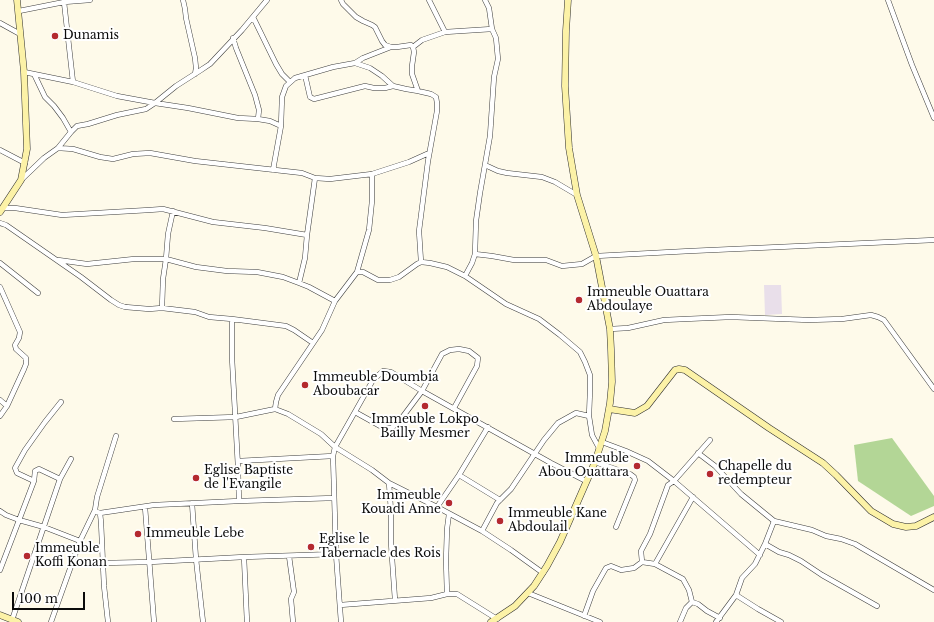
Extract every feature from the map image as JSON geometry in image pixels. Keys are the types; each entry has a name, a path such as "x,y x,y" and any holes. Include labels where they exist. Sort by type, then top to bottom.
{"street":[{"path":"18,0 24,72 27,149 21,180"},
{"path":"19,11 64,2 90,0"},
{"path":"183,0 195,58 195,74"},
{"path":"1,210 21,180 44,158 58,148 77,126 116,115 146,109 155,104 176,86 210,64 268,0"},
{"path":"341,0 356,17 372,25 385,45 397,48 410,45 413,47"},
{"path":"430,0 445,32"},
{"path":"465,276 475,254 476,221 490,136 494,77 498,59 496,38 492,29 489,8 486,0"},
{"path":"340,605 431,598 447,594 458,594 494,620 515,606 528,593 543,573 560,542 595,462 605,431 609,409 612,382 610,329 596,256 577,195 569,148 565,86 568,0"},
{"path":"888,0 934,118"},
{"path":"64,2 73,82"},
{"path":"253,17 276,64 282,74 290,82"},
{"path":"0,23 20,34"},
{"path":"413,47 422,40 445,32 492,29"},
{"path":"234,38 236,48 255,94 259,110 258,119"},
{"path":"273,170 281,126 282,98 286,86 295,78 333,67 355,63 363,58 391,47"},
{"path":"413,47 412,74 418,91"},
{"path":"355,63 370,68 393,86 406,90 431,94 436,97 437,110 429,153 419,231 421,262"},
{"path":"24,72 73,82 117,96 155,104 188,108 238,118 270,121 281,126"},
{"path":"34,74 45,97 63,118 71,132"},
{"path":"305,75 310,97 314,99 365,86 374,88 393,86"},
{"path":"58,148 73,149 100,157 113,158 133,154 150,153 195,161 302,173 315,178 330,179 372,174 415,160 429,153"},
{"path":"0,150 25,163"},
{"path":"485,165 507,173 542,177 555,182 577,195"},
{"path":"275,409 278,395 322,330 335,301 357,272 369,230 372,201 372,174"},
{"path":"299,283 305,258 306,235 315,178"},
{"path":"1,210 14,208 62,215 163,209 213,222 265,228 306,235"},
{"path":"162,308 163,279 168,234 174,211"},
{"path":"0,222 57,260 119,305 125,307 149,309 162,308 195,312 209,317 286,326 314,343"},
{"path":"475,254 514,260 546,260 562,266 582,264 596,256 934,240"},
{"path":"57,260 87,264 134,259 166,259 196,267 227,271 257,272 283,277 309,287 335,301"},
{"path":"357,272 363,272 378,280 390,280 399,277 421,262 430,262 447,267 465,276 506,304 539,319 580,352 585,362 590,375 589,416 592,436 600,445 626,451 648,461 674,481 760,555"},
{"path":"0,263 38,293"},
{"path":"0,287 20,332 19,338 15,345 16,349 26,358 24,369 7,406 0,416"},
{"path":"610,329 628,328 664,320 685,319 731,317 809,320 871,316 878,317 884,320 934,388"},
{"path":"232,319 232,358 239,501"},
{"path":"355,412 382,427 391,428 398,423 422,390 442,354 450,350 459,349 469,351 478,358 477,366 454,408"},
{"path":"609,409 635,414 647,406 675,370 685,370 823,463 870,511 893,524 906,527 916,526 934,517"},
{"path":"341,622 336,554 333,456 335,447 355,412 374,380 383,371 391,372 551,463 586,480"},
{"path":"0,400 7,406"},
{"path":"34,481 17,473 15,468 25,450 61,402"},
{"path":"174,419 236,417 275,409 288,414 321,434 335,447 372,470 389,483 482,531 543,573"},
{"path":"482,531 497,503 511,489 544,440 558,423 576,413 589,416"},
{"path":"437,507 459,475 488,427"},
{"path":"108,622 104,586 104,563 97,512 97,497 116,436"},
{"path":"642,562 641,551 650,534 668,485 674,481 710,440"},
{"path":"698,454 715,466 741,494 774,521 812,530 826,536 855,544 934,590"},
{"path":"238,461 333,456"},
{"path":"0,615 15,621 60,479 71,459"},
{"path":"595,462 630,474 635,480 616,527"},
{"path":"0,570 34,481 35,471 38,469 60,479"},
{"path":"459,475 500,500"},
{"path":"389,483 395,600"},
{"path":"655,564 693,497"},
{"path":"97,512 154,505 334,498"},
{"path":"192,503 203,622"},
{"path":"145,507 154,622"},
{"path":"0,511 19,520 80,540"},
{"path":"51,622 80,540 97,512"},
{"path":"447,594 446,561 449,514"},
{"path":"692,602 698,604 718,620 736,594 742,578 755,564 766,544 774,521"},
{"path":"766,544 779,552 801,561 822,575 877,606"},
{"path":"104,563 336,554"},
{"path":"289,556 294,592 291,599 292,622"},
{"path":"244,557 247,622"},
{"path":"584,616 593,591 606,568 611,566 621,570 634,568 642,562 655,564 683,579 689,590 692,602"},
{"path":"528,593 600,622"},
{"path":"736,594 781,622"},
{"path":"680,622 686,608 692,602"}],"shaded area":[{"path":"764,285 781,285 782,314 765,315"}],"green space":[{"path":"892,438 934,496 934,506 911,516 858,481 854,445"}],"place":[{"name":"Dunamis","path":"55,36"},
{"name":"Immeuble Ouattara Abdoulaye","path":"579,300"},
{"name":"Immeuble Doumbia Aboubacar","path":"305,385"},
{"name":"Immeuble Lokpo Bailly Mesmer","path":"425,406"},
{"name":"Immeuble Abou Ouattara","path":"637,466"},
{"name":"Chapelle du redempteur","path":"710,474"},
{"name":"Eglise Baptiste de l'Evangile","path":"196,478"},
{"name":"Immeuble Kouadi Anne","path":"449,503"},
{"name":"Immeuble Kane Abdoulail","path":"500,521"},
{"name":"Immeuble Lebe","path":"138,534"},
{"name":"Eglise le Tabernacle des Rois","path":"311,547"},
{"name":"Immeuble Koffi Konan","path":"27,556"}]}
